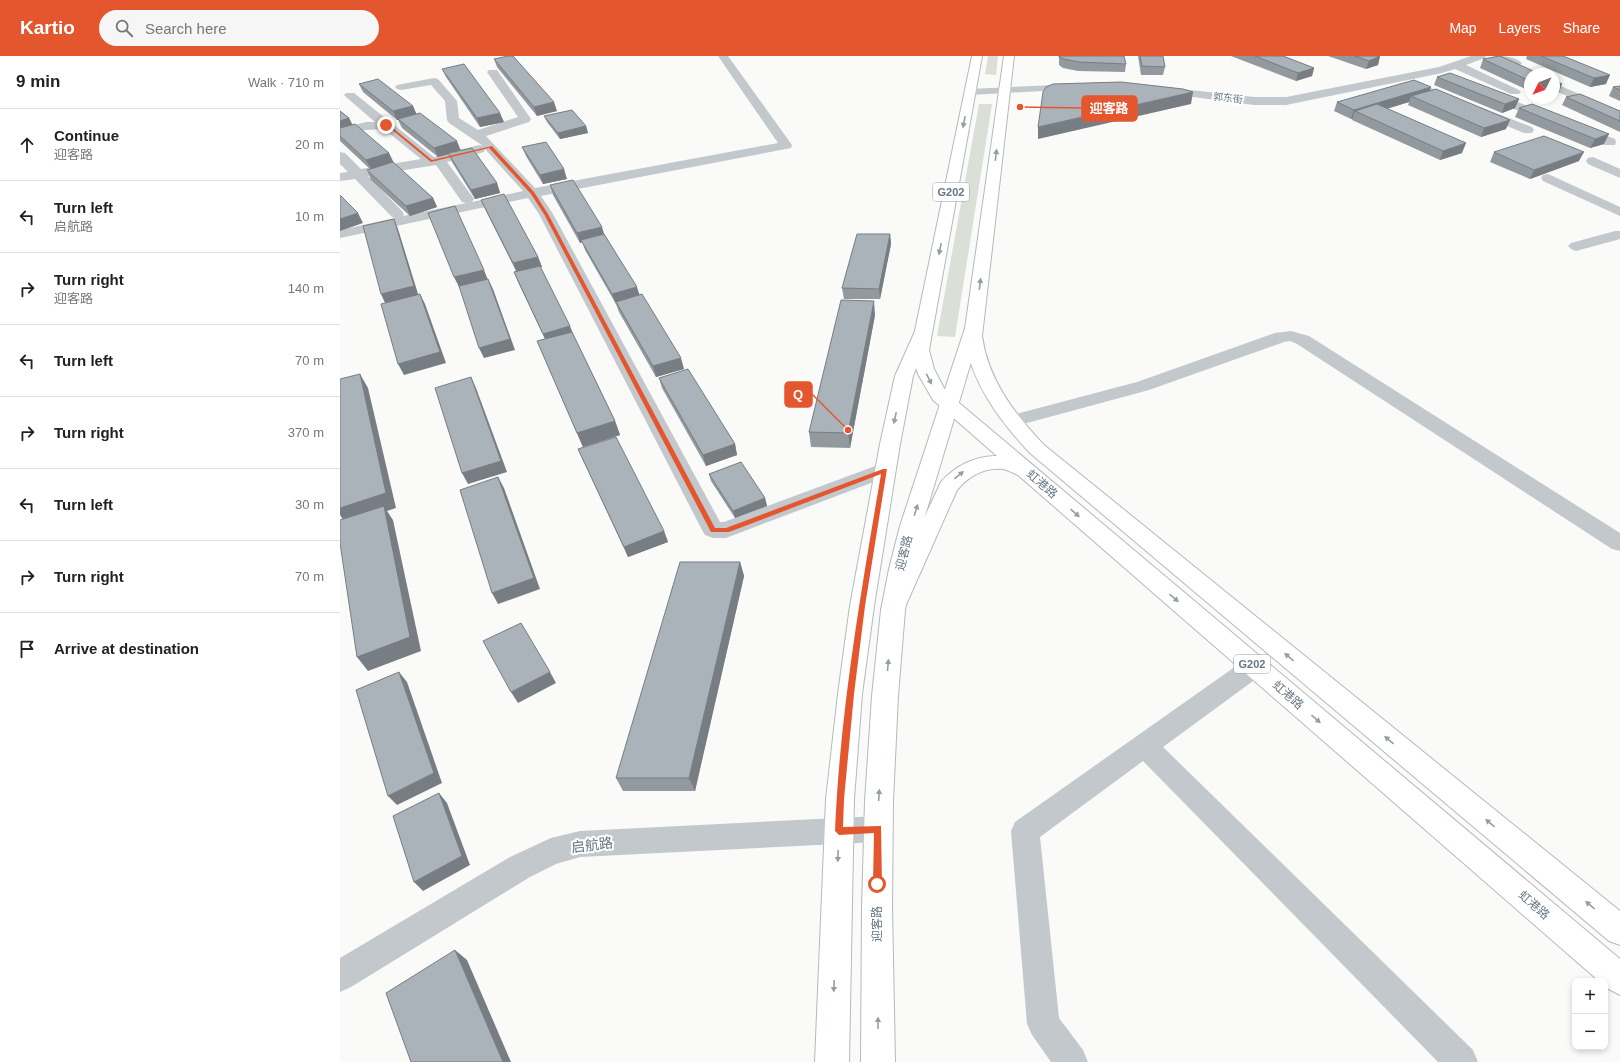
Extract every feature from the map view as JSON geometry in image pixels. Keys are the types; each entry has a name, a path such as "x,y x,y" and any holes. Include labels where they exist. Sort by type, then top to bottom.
{"main road":[{"name":"G202","path":"924,328 977,56"},
{"name":"迎客路","path":"878,1062 878,829 885,696 893,610 900,569 911,526 975,322 1009,56"},
{"name":"虹港路","path":"975,322 973,336 976,355 995,394 1012,421 1037,449 1620,930"},
{"name":"虹港路","path":"924,328 920,350 923,367 929,382 939,396 1620,979"},
{"path":"832,1062 840,799 850,694 862,606 885,470 904,376 924,328"},
{"path":"893,610 948,487 955,477 976,465 990,463 1015,465 1026,471"}],"street":[{"path":"340,234 532,193 786,145 723,56"},
{"name":"郭东街","path":"1149,89 1254,101 1286,102 1458,66 1481,56"},
{"path":"1498,56 1517,63 1511,67 1524,72"},
{"path":"1458,66 1541,104 1499,118"},
{"path":"477,135 525,119 493,72"},
{"path":"401,87 434,81 451,101 453,120 477,135 490,146 532,193 546,214 713,530 726,530 885,470"},
{"path":"970,92 1084,87"},
{"path":"1560,89 1620,117"},
{"path":"1431,91 1528,130"},
{"path":"1478,91 1610,142"},
{"path":"1566,92 1594,92 1620,104"},
{"path":"350,95 386,125 435,160 467,199"},
{"path":"340,134 366,126 386,125"},
{"path":"340,177 435,160 490,146"},
{"path":"340,156 397,214"},
{"path":"1593,161 1620,174"},
{"path":"1548,178 1620,212"},
{"path":"1576,246 1615,235 1620,235"},
{"path":"1012,421 1143,386 1281,336 1291,336 1303,340 1620,543"},
{"path":"1071,1062 1043,1024 1025,831 1254,666"},
{"path":"1145,746 1461,1062"},
{"name":"启航路","path":"340,976 520,868 551,852 580,844 878,829"}],"shaded area":[{"path":"988,56 998,56 996,75 985,74"},
{"path":"979,104 992,104 955,337 937,336"}],"building":[{"path":"513,56 554,102 534,107 494,59"},
{"path":"1059,56 1124,56 1126,64 1079,62 1064,59"},
{"path":"1140,56 1163,56 1165,67 1142,66"},
{"path":"1255,56 1283,56 1314,68 1298,73"},
{"path":"1355,56 1380,56 1369,61"},
{"path":"1500,56 1527,68 1524,68 1524,78 1483,59"},
{"path":"1541,56 1563,56 1610,75 1594,78"},
{"path":"464,64 500,113 477,118 442,69"},
{"path":"1450,73 1519,99 1505,104 1437,77"},
{"path":"378,79 413,106 393,111 359,84"},
{"path":"1414,80 1431,87 1354,110 1337,102"},
{"path":"1121,82 1183,89 1193,92 1038,127 1043,92 1046,87 1053,84"},
{"path":"1620,86 1620,90 1613,87"},
{"path":"1436,89 1510,120 1484,128 1411,96"},
{"path":"1580,94 1620,111 1620,121 1566,97"},
{"path":"1377,104 1466,143 1443,151 1355,111"},
{"path":"1532,104 1609,134 1595,139 1519,108"},
{"path":"572,110 586,126 558,133 544,116"},
{"path":"340,111 349,118 340,121"},
{"path":"420,113 457,141 434,148 398,119"},
{"path":"355,124 389,153 366,160 340,136 340,128"},
{"path":"1544,136 1584,152 1534,170 1494,152"},
{"path":"546,142 564,169 540,175 522,147"},
{"path":"472,148 497,183 471,190 448,153"},
{"path":"393,162 433,198 406,206 367,170"},
{"path":"573,180 602,227 577,233 550,185"},
{"path":"504,194 538,257 513,263 481,200"},
{"path":"340,195 358,213 340,219"},
{"path":"455,206 484,270 454,277 428,213"},
{"path":"394,219 414,286 381,294 363,226"},
{"path":"604,234 637,287 612,294 581,240"},
{"path":"857,234 890,234 879,289 842,288"},
{"path":"540,266 570,326 543,334 514,272"},
{"path":"488,279 510,339 479,348 459,286"},
{"path":"420,294 440,352 398,364 381,304"},
{"path":"642,294 681,358 653,366 616,302"},
{"path":"841,300 874,301 848,433 809,432"},
{"path":"572,332 615,421 577,433 537,341"},
{"path":"688,369 735,444 703,455 659,378"},
{"path":"360,374 386,493 340,508 340,379"},
{"path":"471,377 501,461 462,473 435,388"},
{"path":"616,437 664,531 624,547 578,449"},
{"path":"741,462 765,498 733,511 709,474"},
{"path":"498,477 534,578 492,593 460,490"},
{"path":"384,506 410,637 357,657 340,543 340,520"},
{"path":"680,562 740,562 689,778 616,778"},
{"path":"521,623 550,672 511,692 483,641"},
{"path":"399,672 434,773 388,796 356,690"},
{"path":"439,793 462,856 414,882 393,816"},
{"path":"455,950 503,1062 411,1062 386,993"}],"place":[{"name":"迎客路","path":"1020,107"},
{"name":"Q","path":"848,430"}],"route":[{"path":"386,125 431,161 490,146 532,193 546,214 713,530 726,530 885,470 862,606 850,694 840,799 839,831 878,829 877,884"}]}
